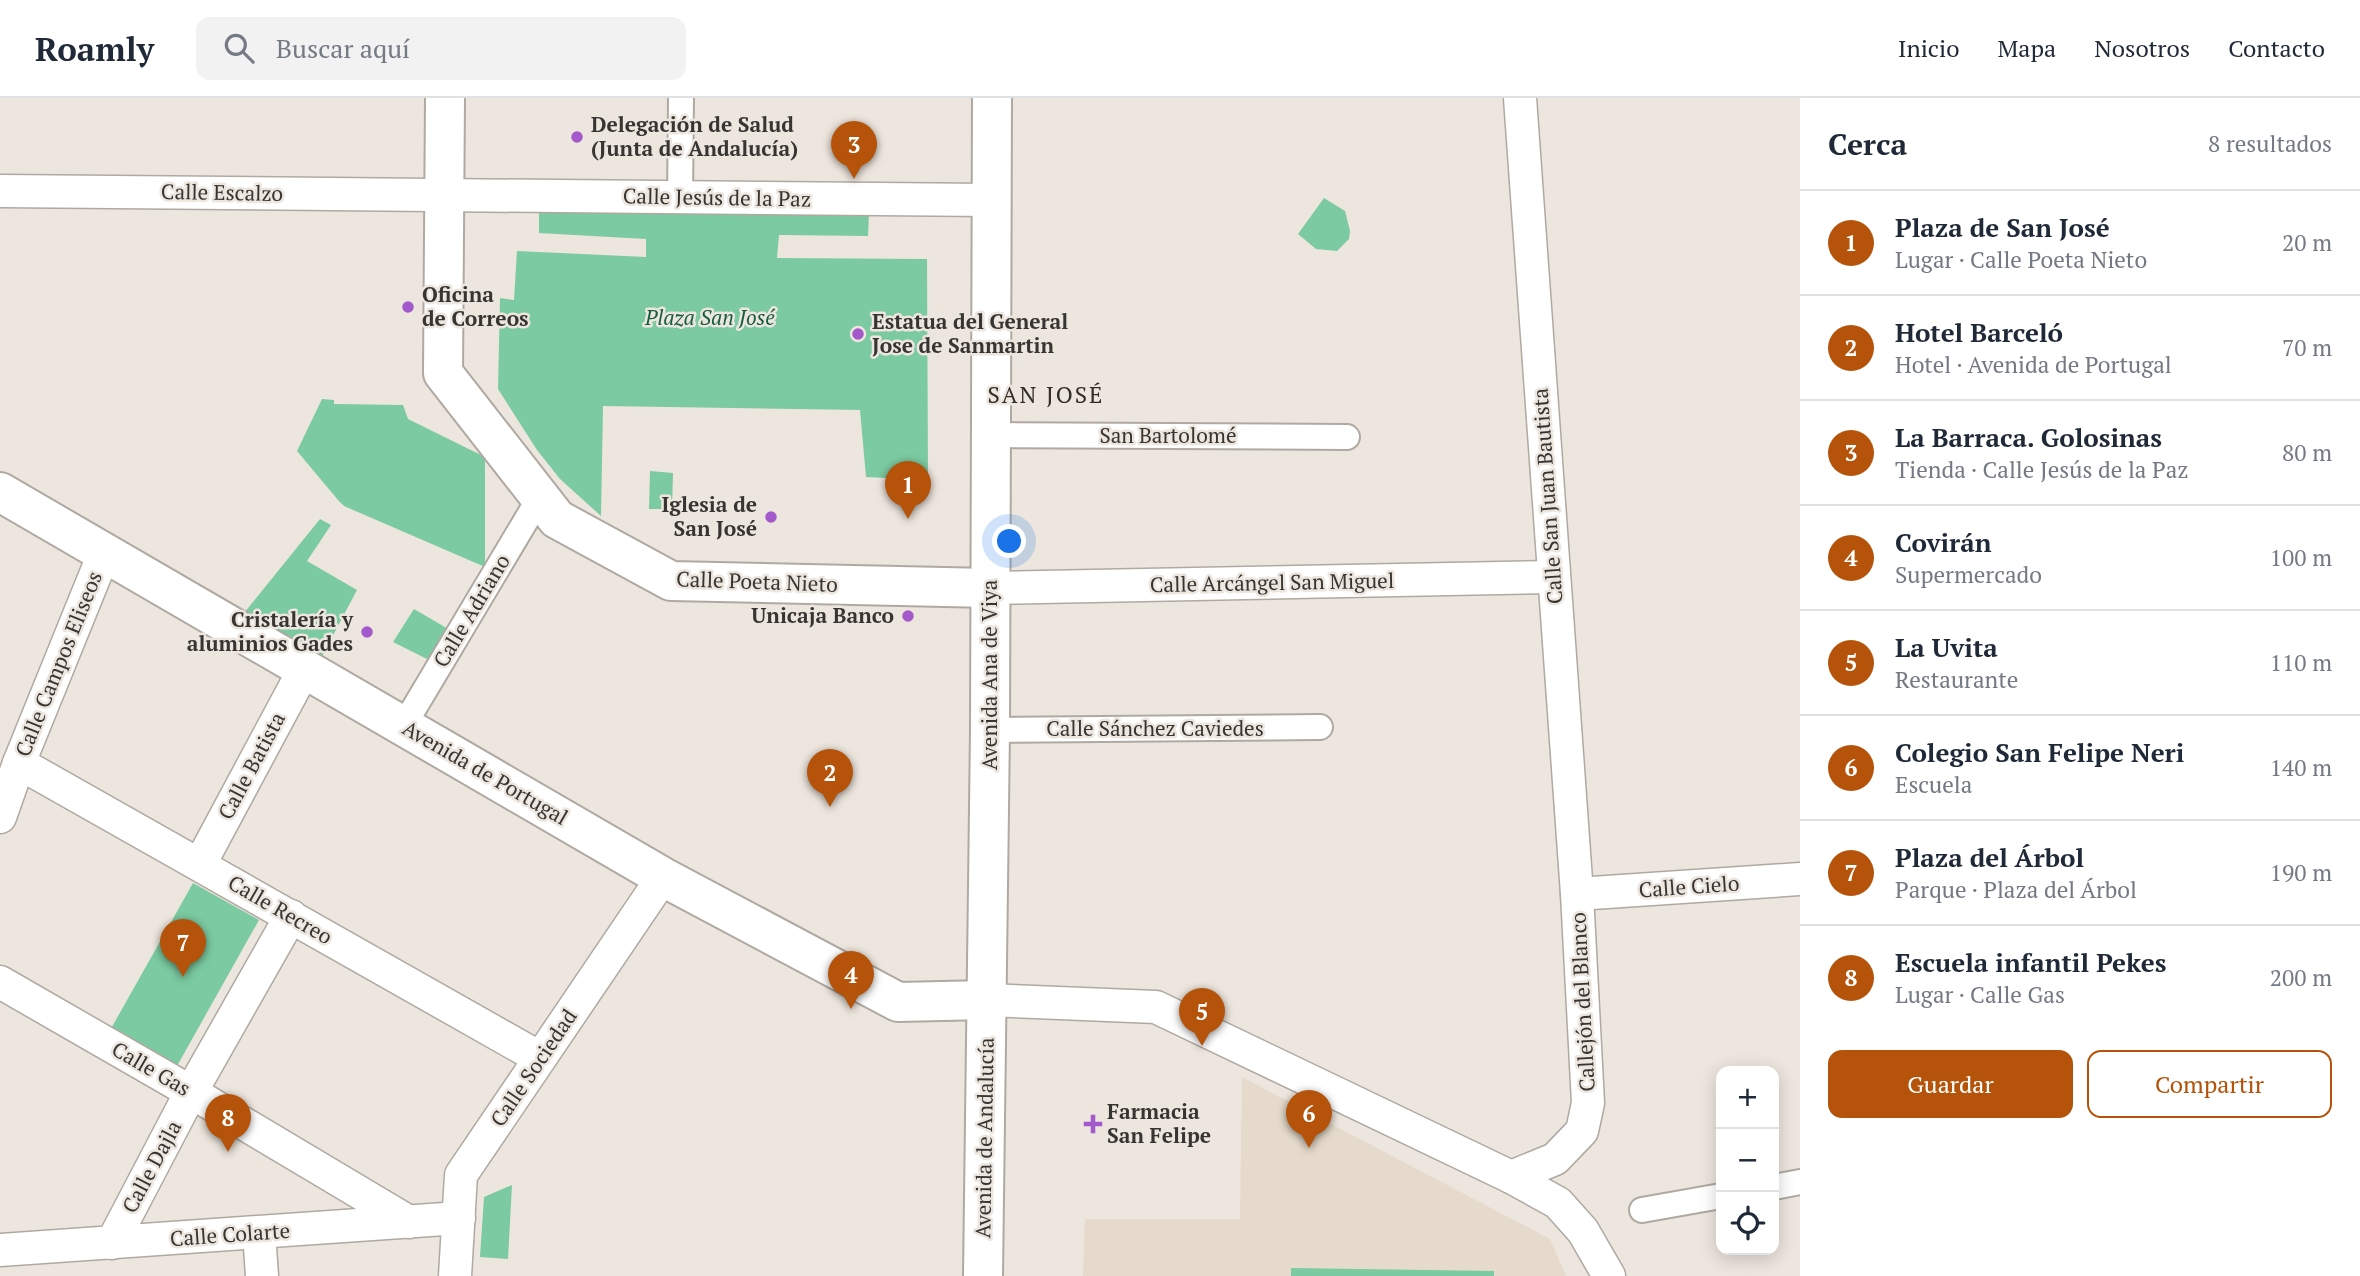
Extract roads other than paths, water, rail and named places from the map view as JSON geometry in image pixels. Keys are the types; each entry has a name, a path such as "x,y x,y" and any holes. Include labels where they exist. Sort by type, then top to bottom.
{"street":[{"path":"444,195 445,98"},
{"path":"680,198 681,98"},
{"name":"Avenida Ana de Viya","path":"986,1000 990,730 992,98"},
{"name":"Calle San Juan Bautista","path":"1520,98 1577,894"},
{"name":"Calle Escalzo","path":"0,191 444,195"},
{"name":"Calle Jesús de la Paz","path":"444,195 990,200"},
{"name":"Calle Poeta Nieto","path":"444,195 443,373 557,519 671,581 990,588"},
{"name":"San Bartolomé","path":"990,435 1347,437"},
{"name":"Avenida de Portugal","path":"0,492 663,877 898,1002 986,1000"},
{"name":"Calle Adriano","path":"404,726 540,498"},
{"name":"Calle Campos Eliseos","path":"2,806 105,551"},
{"name":"Calle Arcángel San Miguel","path":"990,588 1553,577"},
{"name":"Calle Batista","path":"200,864 305,668"},
{"name":"Calle Sánchez Caviedes","path":"990,730 1320,727"},
{"name":"Calle Recreo","path":"19,763 540,1058"},
{"name":"Calle Sociedad","path":"456,1276 461,1175 663,877"},
{"name":"Calle Cielo","path":"1577,894 1800,879"},
{"name":"Callejón del Blanco","path":"1511,1177 1555,1159 1582,1131 1588,1103 1577,894"},
{"name":"Calle Dajla","path":"112,1242 191,1092 290,916"},
{"name":"Calle Gas","path":"0,982 409,1222"},
{"path":"986,1000 1156,1007 1511,1177 1559,1203 1583,1231 1609,1276"},
{"name":"Avenida de Andalucía","path":"983,1276 986,1000"},
{"path":"1779,1186 1800,1182"},
{"path":"1642,1210 1716,1197"},
{"name":"Calle Colarte","path":"0,1250 459,1218"},
{"path":"259,1233 262,1276"}],"place":[{"name":"Delegación de Salud (Junta de Andalucía)","path":"577,137"},
{"name":"La Barraca. Golosinas","path":"854,179"},
{"name":"Oficina de Correos","path":"408,307"},
{"name":"Estatua del General Jose de Sanmartin","path":"858,334"},
{"name":"Iglesia de San José","path":"771,517"},
{"name":"Plaza de San José","path":"908,519"},
{"name":"Unicaja Banco","path":"908,616"},
{"name":"Cristalería y aluminios Gades","path":"367,632"},
{"name":"Hotel Barceló","path":"830,807"},
{"name":"Plaza del Árbol","path":"183,977"},
{"name":"Covirán","path":"851,1009"},
{"name":"La Uvita","path":"1202,1046"},
{"name":"Farmacia San Felipe","path":"1093,1124"},
{"name":"Colegio San Felipe Neri","path":"1309,1148"},
{"name":"Escuela infantil Pekes","path":"228,1152"}],"district":[{"name":"SAN JOSÉ","path":"1046,395"}],"park label":[{"name":"Plaza San José","path":"710,318"}]}
